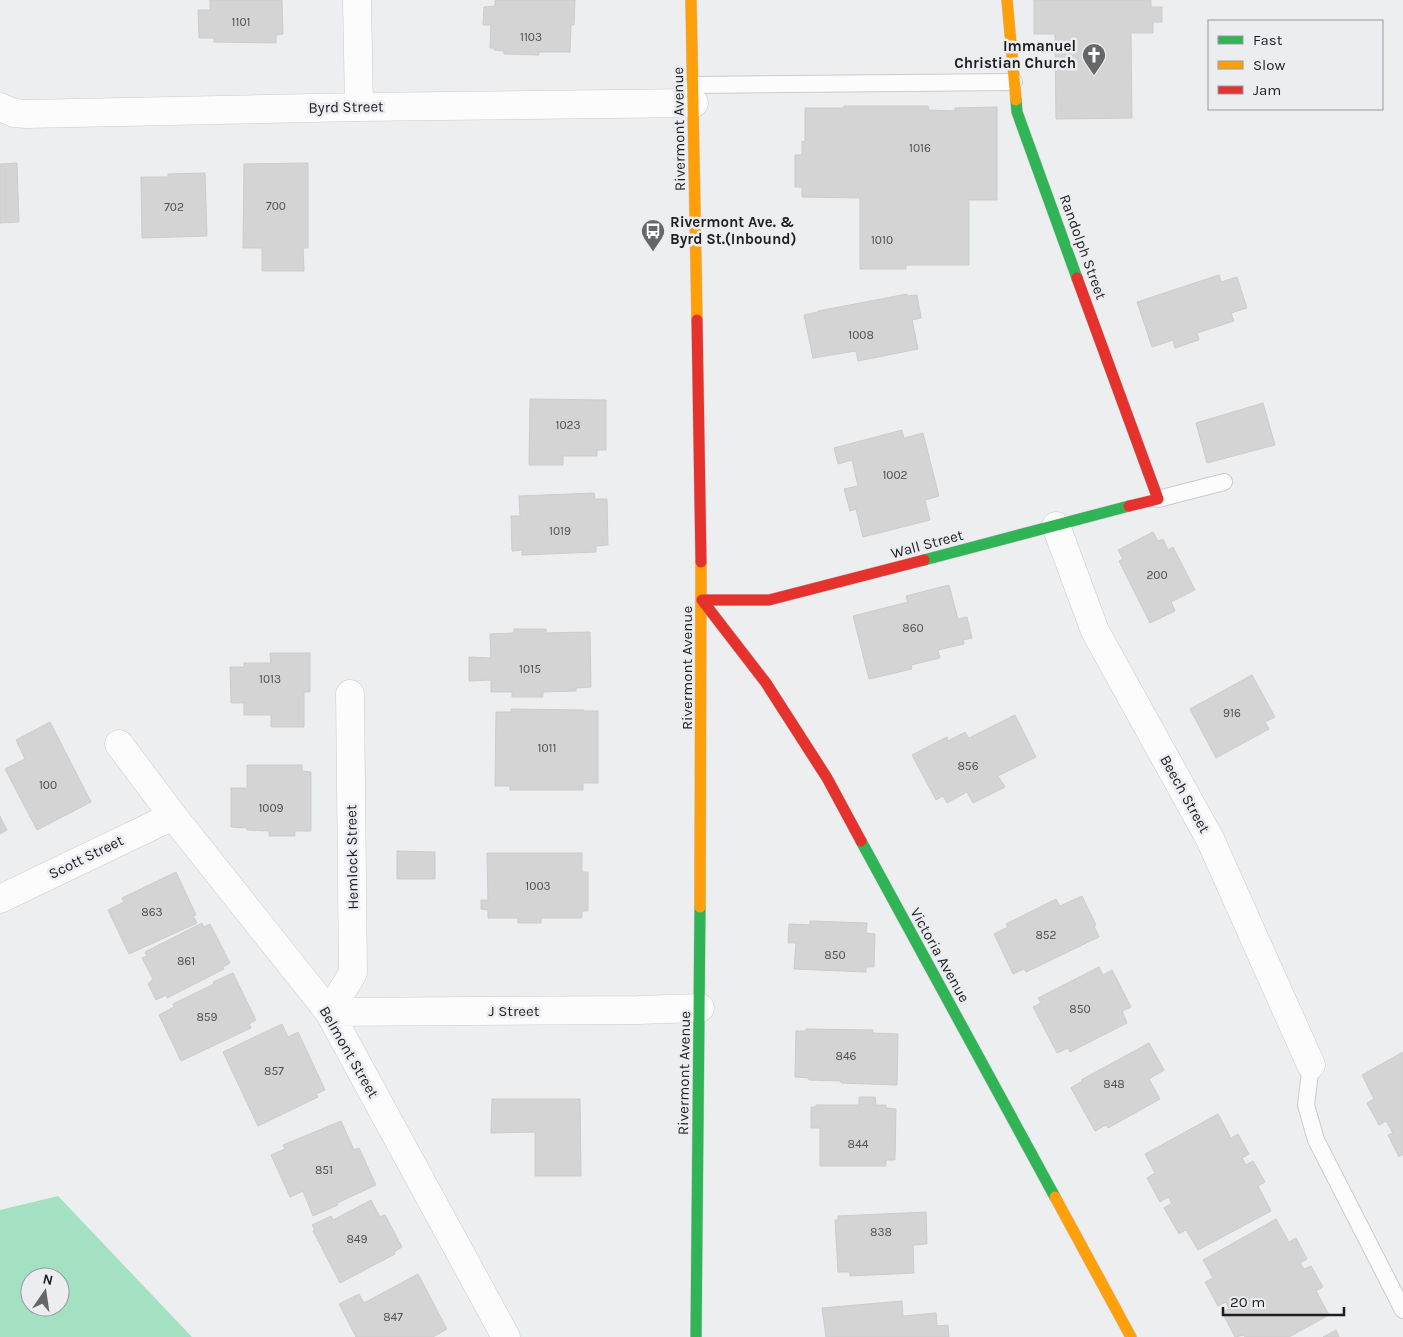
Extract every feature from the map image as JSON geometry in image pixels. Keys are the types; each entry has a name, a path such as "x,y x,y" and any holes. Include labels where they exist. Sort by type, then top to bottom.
{"street":[{"path":"357,0 359,107"},
{"name":"Rivermont Avenue","path":"691,0 702,600 696,1337"},
{"name":"Randolph Street","path":"1007,0 1017,112 1158,499"},
{"name":"Byrd Street","path":"0,107 14,113 26,114 359,107 694,94"},
{"name":"Wall Street","path":"702,600 769,600 1158,499"},
{"name":"Beech Street","path":"1056,526 1094,631 1210,839 1311,1065"},
{"name":"Victoria Avenue","path":"702,600 766,683 827,778 1131,1337"},
{"name":"Hemlock Street","path":"329,1012 353,973 350,694"},
{"name":"Belmont Street","path":"119,744 173,816 329,1012 506,1337"},
{"name":"Scott Street","path":"0,899 173,816"},
{"name":"J Street","path":"329,1012 700,1008"}],"lane":[{"path":"694,94 1014,82"},
{"path":"1158,499 1224,482"},
{"path":"1311,1065 1306,1105 1316,1140 1403,1310"}],"green space":[{"path":"58,1196 192,1337 0,1337 0,1210"}],"building":[{"path":"210,0 282,0 283,34 276,35 276,43 214,42 214,38 199,38 198,10 210,10"},
{"path":"495,0 575,0 574,25 571,25 570,52 539,52 539,55 504,54 504,51 490,48 491,25 483,25 484,7 495,6"},
{"name":"Immanuel Christian Church","path":"1034,0 1151,0 1151,7 1162,7 1162,22 1153,22 1153,33 1131,33 1132,118 1056,119 1055,34 1034,34"},
{"path":"844,106 928,106 929,110 955,111 955,108 997,107 997,200 969,200 969,265 906,265 906,269 860,269 860,198 802,197 802,187 795,187 795,155 802,155 802,141 805,142 805,108 843,108"},
{"path":"17,163 19,222 0,223 0,164"},
{"path":"308,163 308,248 303,248 304,271 262,271 262,248 243,248 244,164"},
{"path":"205,173 207,236 142,238 141,177 168,177 168,174"},
{"path":"1219,275 1221,282 1237,277 1247,308 1231,313 1234,321 1197,333 1199,340 1175,348 1173,340 1152,347 1137,302"},
{"path":"907,294 907,296 917,295 921,318 912,320 918,349 858,361 856,351 813,358 804,315"},
{"path":"530,399 606,400 606,450 597,450 597,456 563,456 563,465 529,465"},
{"path":"1263,403 1275,445 1207,463 1196,423"},
{"path":"902,430 904,438 923,433 939,496 925,500 930,520 863,537 856,509 850,511 844,489 858,486 852,460 838,464 834,448"},
{"path":"594,493 595,499 607,499 608,545 596,546 596,552 522,555 522,550 512,551 511,516 520,516 519,496"},
{"path":"1153,532 1158,541 1163,539 1168,550 1173,547 1195,590 1171,602 1175,611 1150,623 1119,561 1123,559 1118,550"},
{"path":"949,585 958,619 967,617 972,638 963,640 964,644 938,650 940,658 911,665 912,669 869,679 853,616 908,602 906,596"},
{"path":"514,629 546,629 546,633 590,632 591,687 576,688 576,691 543,692 543,697 512,697 512,692 491,692 491,680 469,681 469,657 491,658 490,634 514,633"},
{"path":"270,653 310,653 310,692 304,692 304,727 271,727 271,715 244,715 244,703 231,703 230,667 244,667 244,663 271,663"},
{"path":"1252,675 1275,717 1265,722 1269,729 1216,758 1190,709"},
{"path":"511,709 598,711 598,783 583,783 583,790 510,790 510,786 495,786 496,712 511,712"},
{"path":"1015,715 1036,757 998,776 1005,787 973,803 967,792 947,803 943,796 936,800 912,755 947,737 948,741 965,732 969,738"},
{"path":"50,722 91,802 37,830 5,769 25,759 16,740"},
{"path":"247,765 302,765 302,771 311,772 311,831 295,831 295,836 269,836 269,831 231,827 231,788 247,788"},
{"path":"0,816 7,830 0,834"},
{"path":"397,851 435,852 435,879 397,879"},
{"path":"487,853 582,853 582,872 588,872 588,911 582,911 582,918 541,918 541,923 518,923 518,918 488,918 488,910 481,909 481,900 488,900"},
{"path":"176,872 196,915 193,916 197,923 129,954 108,910 124,902 122,898"},
{"path":"1082,896 1096,925 1094,926 1099,937 1026,972 1024,969 1013,974 994,934 1008,927 1006,924 1056,899 1060,906"},
{"path":"810,921 867,923 866,933 875,934 874,967 866,967 866,972 794,969 796,943 788,943 789,924 810,925"},
{"path":"202,923 204,927 210,924 230,963 223,967 224,969 167,998 166,995 156,1000 148,984 153,979 142,958 147,956 145,952"},
{"path":"1099,967 1103,975 1112,970 1131,1007 1122,1011 1127,1023 1070,1052 1068,1048 1057,1053 1033,1007 1041,1003 1038,998"},
{"path":"233,973 256,1020 249,1024 251,1028 181,1061 159,1015 174,1007 173,1004"},
{"path":"282,1024 288,1037 298,1032 325,1090 316,1094 318,1097 258,1126 223,1052"},
{"path":"806,1029 873,1030 872,1033 898,1034 897,1085 841,1083 841,1081 809,1080 809,1078 795,1077 796,1031 806,1031"},
{"path":"1149,1043 1164,1070 1149,1079 1160,1099 1108,1128 1106,1125 1095,1131 1071,1088 1081,1080"},
{"path":"1403,1052 1403,1154 1399,1157 1388,1135 1393,1133 1386,1121 1379,1125 1367,1103 1374,1099 1362,1075"},
{"path":"859,1097 875,1097 876,1105 886,1105 886,1108 896,1109 895,1160 886,1160 886,1166 820,1166 820,1128 811,1128 811,1107 816,1107 816,1105 859,1105"},
{"path":"492,1099 580,1099 581,1176 535,1176 535,1132 491,1133"},
{"path":"1218,1114 1231,1138 1238,1134 1249,1154 1242,1158 1246,1165 1253,1161 1265,1182 1258,1186 1271,1211 1198,1250 1186,1230 1179,1234 1164,1208 1172,1203 1168,1197 1160,1202 1147,1178 1155,1173 1145,1154"},
{"path":"341,1121 354,1150 359,1148 376,1185 313,1216 303,1191 290,1197 271,1155 285,1149 283,1145"},
{"path":"371,1200 380,1217 385,1215 402,1247 394,1252 395,1254 340,1283 313,1231 315,1230 312,1225 331,1216 333,1220"},
{"path":"926,1212 927,1244 913,1245 914,1273 850,1276 850,1272 838,1272 835,1220 838,1220 838,1216"},
{"path":"1276,1219 1289,1242 1296,1238 1307,1259 1300,1263 1304,1269 1311,1266 1323,1287 1316,1291 1329,1315 1289,1337 1245,1337 1244,1335 1235,1337 1222,1312 1229,1309 1226,1302 1218,1306 1205,1282 1213,1278 1203,1260"},
{"path":"418,1274 447,1329 433,1337 356,1337 339,1304 359,1294 364,1303"},
{"path":"902,1301 903,1316 936,1313 937,1326 948,1325 949,1337 826,1337 822,1308"},
{"path":"1336,1330 1339,1337 1323,1337"}],"traffic: fast":[{"path":"1016,100 1017,112 1077,278"},
{"path":"924,560 1129,506"},
{"path":"861,841 1055,1197"},
{"path":"696,1337 700,907"}],"traffic: slow":[{"path":"691,0 697,320"},
{"path":"1007,0 1016,100"},
{"path":"700,907 701,562"},
{"path":"1055,1197 1131,1337"}],"traffic: jam":[{"path":"1077,278 1158,499 1129,506"},
{"path":"697,320 701,562"},
{"path":"702,600 769,600 924,560"},
{"path":"702,600 766,683 827,778 861,841"}],"place":[{"name":"Immanuel Christian Church","path":"1094,76"},
{"name":"Rivermont Ave. & Byrd St.(Inbound)","path":"653,252"}]}
